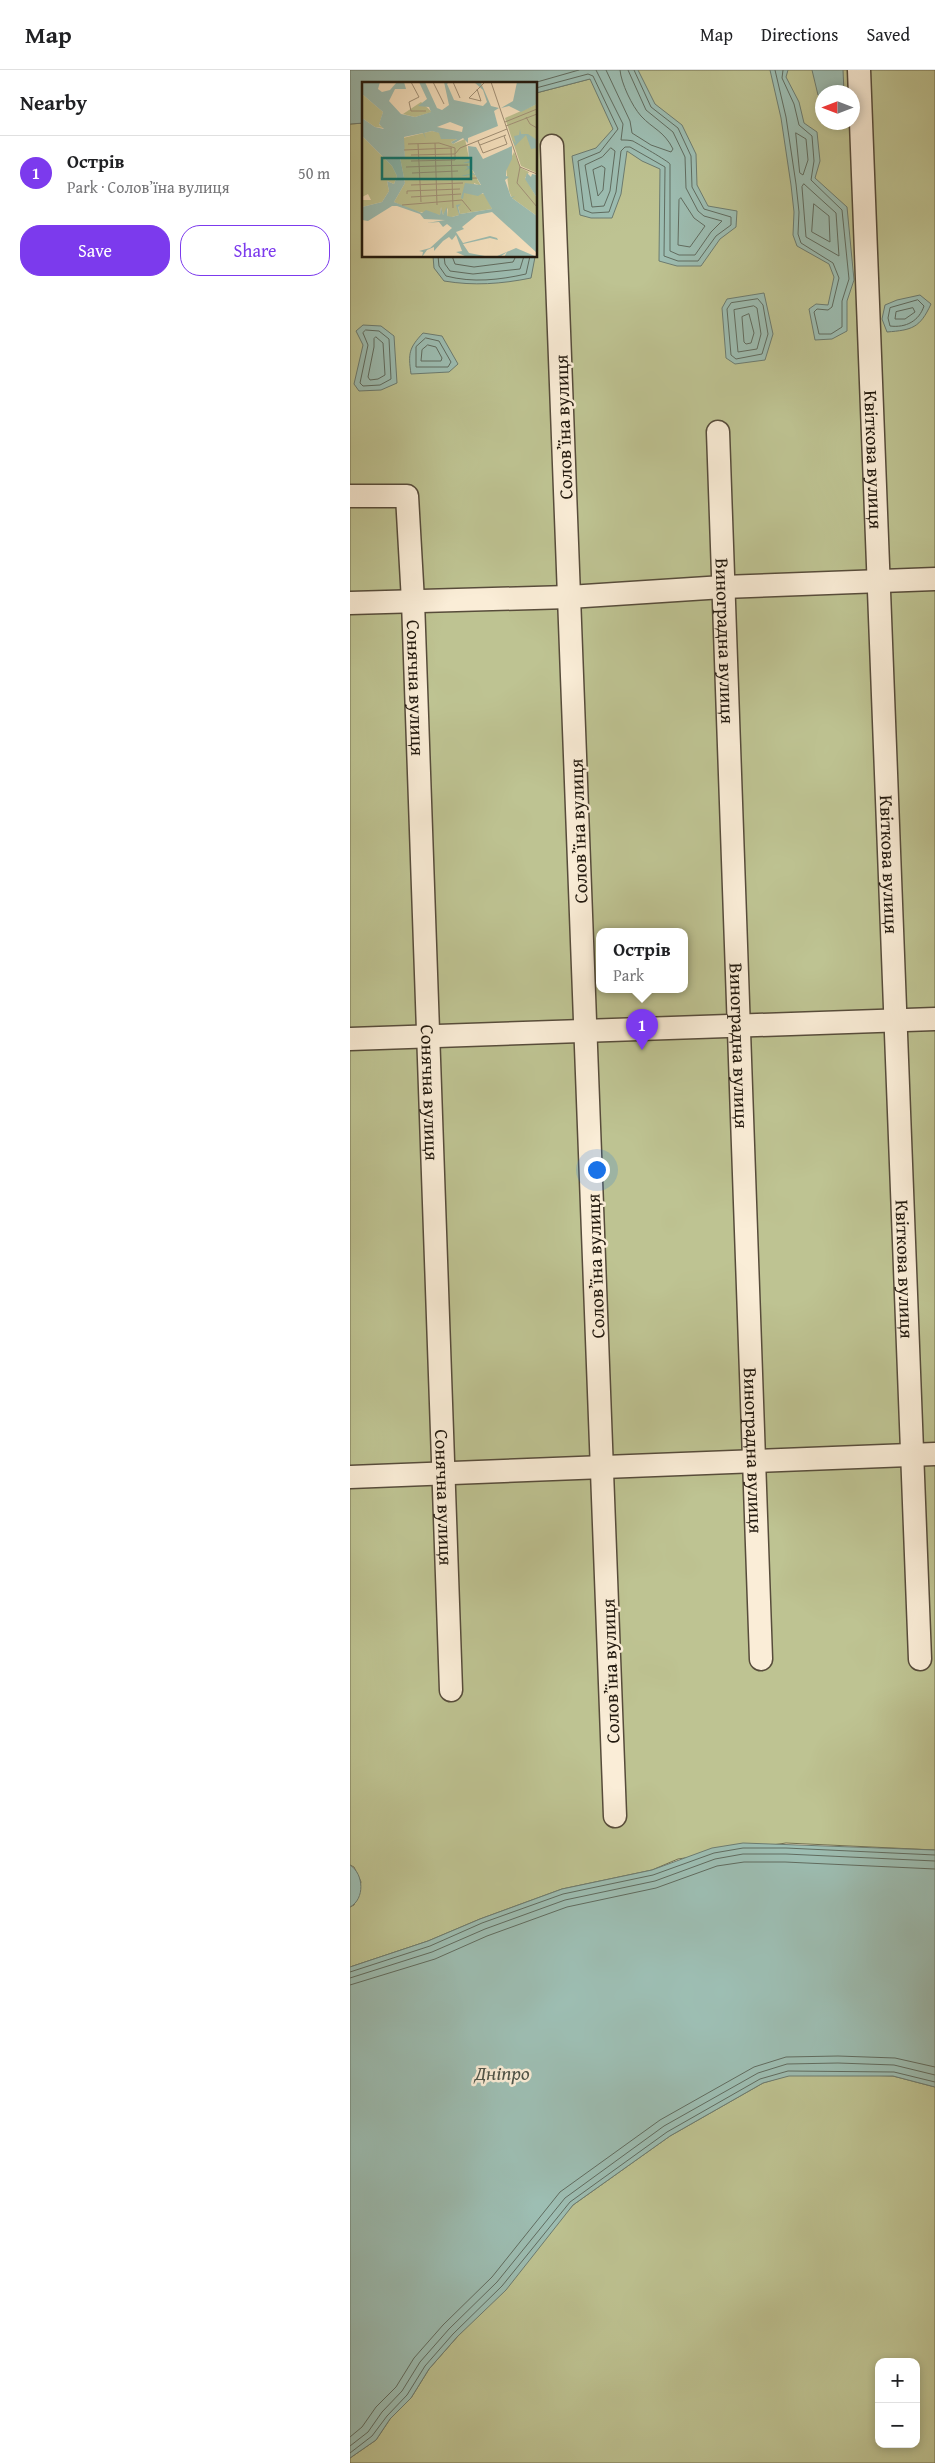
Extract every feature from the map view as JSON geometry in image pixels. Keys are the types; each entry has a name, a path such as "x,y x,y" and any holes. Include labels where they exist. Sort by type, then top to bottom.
{"street":[{"name":"Квіткова вулиця","path":"859,70 920,1659"},
{"name":"Соловʼїна вулиця","path":"552,146 615,1816"},
{"name":"Виноградна вулиця","path":"718,432 761,1659"},
{"name":"Сонячна вулиця","path":"350,496 407,496 413,601 451,1690"},
{"path":"350,604 569,597 724,587 935,579"},
{"path":"350,1039 935,1019"},
{"path":"350,1477 935,1454"}],"green space":[{"path":"624,70 935,70 935,1850 786,1843 678,1859 652,1870 562,1889 480,1919 428,1941 350,1967 350,1907 354,1905 361,1882 354,1867 350,1865 350,124 362,123 362,258 538,258 538,92"},
{"path":"838,2074 893,2076 935,2087 935,2463 350,2463 350,2458 376,2440 390,2419 411,2398 429,2369 573,2205 670,2136 763,2083 789,2075"}],"water":[{"path":"350,70 638,70 655,104 682,125 696,154 697,185 708,206 737,211 736,227 720,239 701,266 677,266 659,261 660,169 642,161 627,151 621,194 612,218 591,218 580,215 572,156 596,148 613,129 590,79 538,92 538,82 362,82 362,123 350,124"},
{"path":"770,70 788,70 786,77 799,102 804,123 817,132 820,161 815,178 847,207 854,280 847,301 847,331 832,339 815,340 809,309 816,304 828,305 834,277 829,264 797,246 793,235 794,212 791,185 781,118"},
{"path":"812,70 843,70 844,85 816,85"},
{"path":"433,258 535,258 531,278 509,282 477,284 444,281 434,268"},
{"path":"764,293 773,334 765,360 735,364 726,358 722,308 727,299"},
{"path":"920,295 931,304 919,323 909,329 887,332 882,319 885,305 897,300"},
{"path":"363,325 381,326 394,336 397,383 381,390 359,391 354,384 363,345 356,331"},
{"path":"423,333 442,336 458,364 449,372 411,374 412,347"},
{"name":"Дніпро","path":"743,1843 935,1850 935,2087 893,2076 789,2076 763,2083 670,2136 573,2205 506,2290 457,2337 429,2369 411,2398 390,2419 376,2440 350,2458 350,1967 428,1941 480,1919 562,1889 652,1870 712,1848"},
{"path":"350,1865 358,1874 361,1886 358,1898 350,1907"}],"place":[{"name":"Острів","path":"642,1050"}]}
